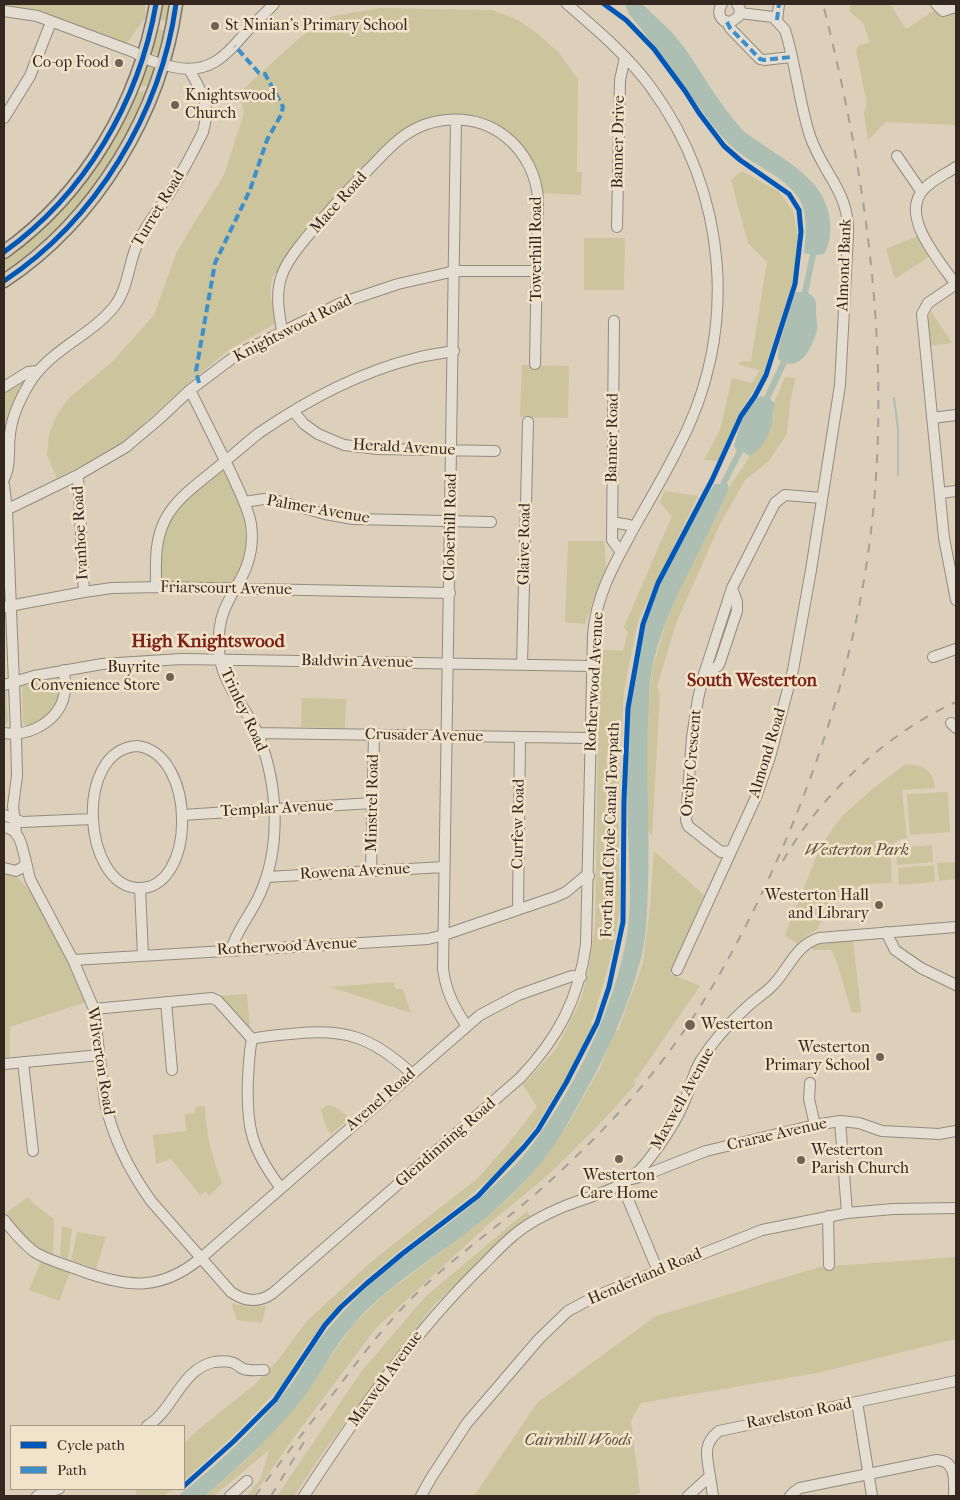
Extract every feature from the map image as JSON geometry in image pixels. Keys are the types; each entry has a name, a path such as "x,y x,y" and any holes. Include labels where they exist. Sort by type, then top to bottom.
{"main road":[{"path":"4,252 56,207 89,168 111,132 132,86 156,4"},
{"path":"4,281 56,238 97,191 131,140 150,99 164,62 176,4"}],"street":[{"path":"4,11 37,16 177,68 189,69 204,67 226,55 274,4"},
{"name":"Rotherwood Avenue","path":"73,960 428,939 518,910 566,892 589,876 594,624 596,610 620,552 678,448 699,402 706,381 713,348 718,293 716,246 707,200 699,175 684,143 665,107 642,76 625,57 567,4"},
{"path":"722,4 719,15 760,59 791,57"},
{"path":"727,22 734,21 740,16 738,8 777,20 779,4"},
{"path":"936,4 943,11 956,7"},
{"name":"Almond Bank","path":"777,20 785,30 810,135 820,158 840,192 848,214 841,375"},
{"path":"4,118 30,76 51,22"},
{"name":"Banner Drive","path":"618,227 620,80 625,57"},
{"name":"Turret Road","path":"4,387 28,372 37,371 106,315 116,303 124,286 138,241 172,190 206,123 206,105 202,92 189,69"},
{"name":"Mace Road","path":"282,331 278,300 282,275 285,267 324,216 401,138 428,124 441,120 456,120"},
{"name":"Cloberhill Road","path":"456,120 454,351 443,969 447,992 466,1025"},
{"name":"Towerhill Road","path":"456,120 476,122 493,128 516,145 528,164 535,182 538,197 535,364"},
{"path":"896,156 921,191"},
{"path":"956,167 921,191 916,208 918,228 956,285 928,303 922,314 944,538 953,566 956,600"},
{"name":"Knightswood Road","path":"5,510 78,475 126,447 190,390 238,354 342,303 370,292 455,271 537,271"},
{"name":"Banner Road","path":"614,321 612,540 620,552"},
{"path":"156,588 155,556 164,521 172,509 184,496 260,433 337,387 358,378 417,357 454,351"},
{"path":"4,478 7,471 10,432 14,417 21,397 37,371"},
{"name":"Almond Road","path":"677,970 761,782 777,730 798,646 841,375"},
{"name":"Trinley Road","path":"190,390 244,502 251,524 252,544 247,567 228,602 220,624 220,660 230,688 257,733 270,772 274,809 274,838 267,878 260,896 234,940 231,950"},
{"name":"Herald Avenue","path":"294,412 304,424 318,434 344,445 377,449 495,451"},
{"path":"932,418 956,415"},
{"name":"Glaive Road","path":"522,665 528,422"},
{"name":"Ivanhoe Road","path":"78,475 84,592"},
{"path":"4,484 7,607 14,682 17,776 13,806 7,819 92,819"},
{"path":"940,493 956,491"},
{"name":"Orchy Crescent","path":"731,850 724,852 717,850 688,826 686,820 692,737 703,677 718,666 720,662 737,611 737,602 732,588 775,503 785,495 822,498"},
{"name":"Palmer Avenue","path":"244,502 264,499 275,500 325,514 353,519 491,522"},
{"path":"612,522 629,525"},
{"name":"Friarscourt Avenue","path":"7,607 112,588 450,593"},
{"path":"933,657 956,649"},
{"name":"Baldwin Avenue","path":"4,685 64,670 102,664 182,658 593,666"},
{"path":"4,733 16,734 38,728 53,717 63,700 65,689 64,670"},
{"name":"Crusader Avenue","path":"257,733 591,738"},
{"name":"Minstrel Road","path":"372,871 374,735"},
{"name":"Curfew Road","path":"518,910 520,737"},
{"path":"137,746 155,752 169,767 177,786 182,814 178,850 169,872 155,884 140,888 126,886 119,882 110,872 100,853 92,819 95,792 107,762 112,756 124,748 137,746"},
{"name":"Templar Avenue","path":"182,814 372,803"},
{"name":"Wilverton Road","path":"7,819 16,832 30,879 73,960 94,1009 106,1110 121,1153 151,1201 201,1258"},
{"path":"16,871 23,867 26,862"},
{"name":"Rowena Avenue","path":"267,878 444,867"},
{"path":"4,868 16,871 30,879"},
{"name":"Glendinning Road","path":"201,1258 231,1292 237,1296 252,1301 263,1299 273,1293 525,1073 547,1047 559,1029 570,1008 581,977 588,925 589,876"},
{"path":"140,888 143,956"},
{"name":"Maxwell Avenue","path":"304,1496 409,1346 453,1294 515,1234 542,1217 565,1206 626,1182 646,1163 685,1102 696,1069 711,1046 739,1014 773,985 799,950 811,941 819,938 956,927"},
{"path":"886,932 895,950 921,968 956,985"},
{"name":"Avenel Road","path":"4,1220 19,1238 36,1253 116,1282 131,1284 158,1282 180,1273 201,1258 466,1025 494,1006 518,995 572,976 581,977"},
{"path":"94,1009 212,998 218,1001 252,1039 249,1060 248,1120 257,1152 264,1167 280,1187"},
{"path":"166,1002 172,1070"},
{"path":"252,1039 320,1031 346,1034 357,1037 384,1050 411,1073"},
{"path":"4,1064 100,1054"},
{"path":"23,1062 33,1151"},
{"path":"810,1083 809,1099 814,1125"},
{"path":"840,1121 847,1213"},
{"name":"Crarae Avenue","path":"626,1182 706,1151 814,1125 840,1121 859,1123 882,1131 939,1134 956,1130"},
{"path":"626,1182 658,1271"},
{"name":"Henderland Road","path":"421,1496 430,1478 468,1423 538,1338 568,1312 596,1296 762,1230 847,1213 893,1209 956,1208"},
{"path":"828,1216 829,1265"},
{"path":"148,1425 162,1414 182,1384 197,1371 209,1364 229,1362 236,1364 242,1369 264,1370"},
{"name":"Ravelston Road","path":"713,1496 706,1452 708,1443 719,1431 956,1382"},
{"path":"857,1402 872,1496"},
{"path":"790,1496 800,1488 937,1460 945,1461 954,1472 954,1496"},
{"path":"688,1496 710,1476"},
{"path":"230,1496 247,1481"},
{"path":"37,1496 55,1490"}],"green space":[{"path":"4,4 146,4 145,18 126,44 25,9"},
{"path":"159,4 171,4 166,21 159,19"},
{"path":"850,4 890,4 906,29 935,10 945,15 956,13 956,125 886,122 868,140 864,113 867,104 856,51 858,46 870,42 863,23 850,12"},
{"path":"380,8 492,10 518,20 537,33 559,53 578,79 577,172 582,172 581,195 542,193 512,136 484,117 439,115 397,134 350,179 272,278 270,293 276,323 230,349 180,390 120,446 57,478 47,455 49,434 57,415 69,398 112,362 154,315 177,251 224,175 244,113 240,92 304,34 333,16"},
{"path":"157,28 165,31 159,54 157,55 150,52"},
{"path":"146,63 155,66 149,86 136,87"},
{"path":"147,91 134,123 104,173 59,225 8,271 4,266 4,258 34,233 135,92"},
{"path":"742,171 779,192 793,211 798,236 794,278 762,377 739,414 718,461 704,460 720,430 732,378 752,383 760,370 739,365 740,362 751,361 767,262 748,243 731,180"},
{"path":"917,236 930,256 895,279 886,249"},
{"path":"584,238 625,238 624,290 584,290"},
{"path":"931,311 952,343 931,346 928,319"},
{"path":"522,365 569,366 568,418 520,417"},
{"path":"785,377 796,378 790,402 787,434 769,461 745,480 720,524 677,621 657,686 660,694 652,836 648,831 647,752 650,685 653,667 667,620 678,592 722,506 729,488 750,456 755,453 774,419 774,403"},
{"path":"22,382 24,383 6,429 4,444 4,393"},
{"path":"221,471 227,476 237,499 246,533 244,557 237,577 229,584 164,582 160,574 161,548 171,521 187,500"},
{"path":"664,491 698,496 638,621 624,690 618,800 620,910 612,953 590,1023 593,1025 564,1081 534,1129 500,1170 451,1212 400,1250 351,1291 307,1344 282,1385 241,1428 185,1480 185,1442 254,1385 278,1360 307,1321 372,1261 478,1178 537,1107 523,1085 556,1049 581,1000 589,968 595,925 599,649 623,651 628,633 624,627 672,516 660,503"},
{"path":"568,541 604,541 606,566 585,624 565,622"},
{"path":"58,678 61,687 59,697 51,711 27,727 23,723 22,686"},
{"path":"4,689 6,689 8,722 4,727"},
{"path":"302,698 346,699 345,728 301,727"},
{"name":"Westerton Park","path":"909,764 920,766 928,771 933,778 935,788 902,790 907,838 898,840 890,847 892,883 862,884 853,901 829,902 818,929 797,944 785,935 821,845 843,815 875,787 903,766"},
{"path":"948,792 950,832 910,835 907,794"},
{"path":"932,845 933,862 897,865 896,848"},
{"path":"654,851 704,895 670,974 700,986 636,1079 634,1077 635,1085 596,1128 548,1175 490,1223 376,1328 295,1436 253,1496 247,1496 261,1478 269,1450 214,1496 205,1496 245,1461 296,1407 353,1325 384,1295 478,1224 513,1194 537,1167 569,1123 600,1068 615,1030 618,1031 643,963"},
{"path":"956,862 956,879 939,881 937,863"},
{"path":"934,865 935,882 899,885 898,868"},
{"path":"4,871 18,878 39,902 86,1002 10,1027 10,1058 4,1059"},
{"path":"853,940 861,1012 852,1013 836,960 831,950 813,950 812,947 820,944"},
{"path":"393,982 396,989 403,989 411,1013 330,987"},
{"path":"247,994 250,1029 219,996"},
{"path":"328,1105 335,1107 350,1118 331,1134 326,1127 321,1110"},
{"path":"205,1106 210,1145 222,1183 209,1196 206,1191 200,1195 171,1159 156,1164 153,1135 186,1131 185,1114 195,1113 195,1107"},
{"path":"28,1197 54,1219 53,1254 32,1243 6,1213"},
{"path":"527,1211 530,1216 434,1305 324,1451 294,1496 277,1496 361,1372 425,1297"},
{"path":"62,1226 72,1229 68,1259 60,1256"},
{"path":"77,1232 106,1237 96,1269 71,1260"},
{"name":"Cairnhill Woods","path":"956,1257 956,1339 817,1373 641,1403 631,1420 640,1493 632,1496 474,1496 537,1403 656,1316 820,1267"},
{"path":"41,1261 70,1272 59,1301 29,1290"},
{"path":"231,1303 250,1307 266,1306 262,1323 237,1320"},
{"path":"136,1490 172,1490 163,1496 136,1496"}],"shaded area":[{"path":"625,4 642,4 659,20 684,47 718,99 743,130 795,167 814,185 822,195 830,221 829,242 824,254 816,255 808,293 814,297 816,303 817,327 814,341 803,358 793,364 787,363 770,399 774,403 773,418 766,439 750,456 743,452 727,483 729,488 719,512 673,606 655,655 650,681 648,723 647,914 644,943 635,979 616,1030 593,1078 562,1133 535,1170 508,1198 486,1217 397,1284 367,1310 345,1335 303,1398 285,1420 228,1475 205,1496 178,1496 221,1460 261,1420 289,1387 324,1334 368,1286 480,1198 522,1157 550,1119 579,1070 604,1016 613,989 627,935 629,916 628,738 634,674 643,633 655,597 669,565 711,489 715,484 720,484 737,450 734,447 746,412 761,396 764,397 781,361 778,359 779,345 796,292 802,292 810,254 804,253 805,219 800,200 785,183 737,151 722,137 629,14"}],"waterway":[{"path":"894,398 898,429 898,475"}],"railway":[{"path":"255,1496 360,1358 409,1301 440,1272 524,1204 568,1164 622,1109 666,1056 702,1004 733,950 774,867 809,782 838,694 850,649 867,559 873,513 877,449 876,321 870,257 862,193 851,130 823,4"},
{"path":"783,861 798,836 816,813 858,768 905,731 930,715 956,702"},
{"path":"271,1496 304,1442"}],"marked path":[{"path":"777,20 779,4"},
{"path":"727,22 730,28 760,59 791,57"},
{"path":"199,383 196,371 215,263 250,190 267,140 281,115 283,107 265,74 259,73 235,46"}],"cycle path":[{"path":"4,252 33,229 60,203 104,143 122,110 136,76 148,40 156,4"},
{"path":"4,281 37,256 68,227 95,195 119,160 139,123 156,85 168,45 176,4"},
{"name":"Forth and Clyde Canal Towpath","path":"185,1485 233,1442 275,1400 325,1325 341,1307 402,1254 478,1196 524,1147 538,1130 566,1083 597,1023 609,987 623,922 624,800 628,708 643,624 658,583 712,480 741,416 755,396 766,375 795,284 801,232 799,210 789,194 740,160 724,146 654,49 626,20 604,4"}],"place":[{"name":"St Ninian's Primary School","path":"215,26"},
{"name":"Co-op Food","path":"119,63"},
{"name":"Knightswood Church","path":"175,105"},
{"name":"Buyrite Convenience Store","path":"170,677"},
{"name":"Westerton Hall and Library","path":"879,905"},
{"name":"Westerton","path":"690,1025"},
{"name":"Westerton Primary School","path":"880,1057"},
{"name":"Westerton Care Home","path":"619,1159"},
{"name":"Westerton Parish Church","path":"801,1160"}],"district":[{"name":"High Knightswood","path":"208,642"},
{"name":"South Westerton","path":"752,682"}]}
